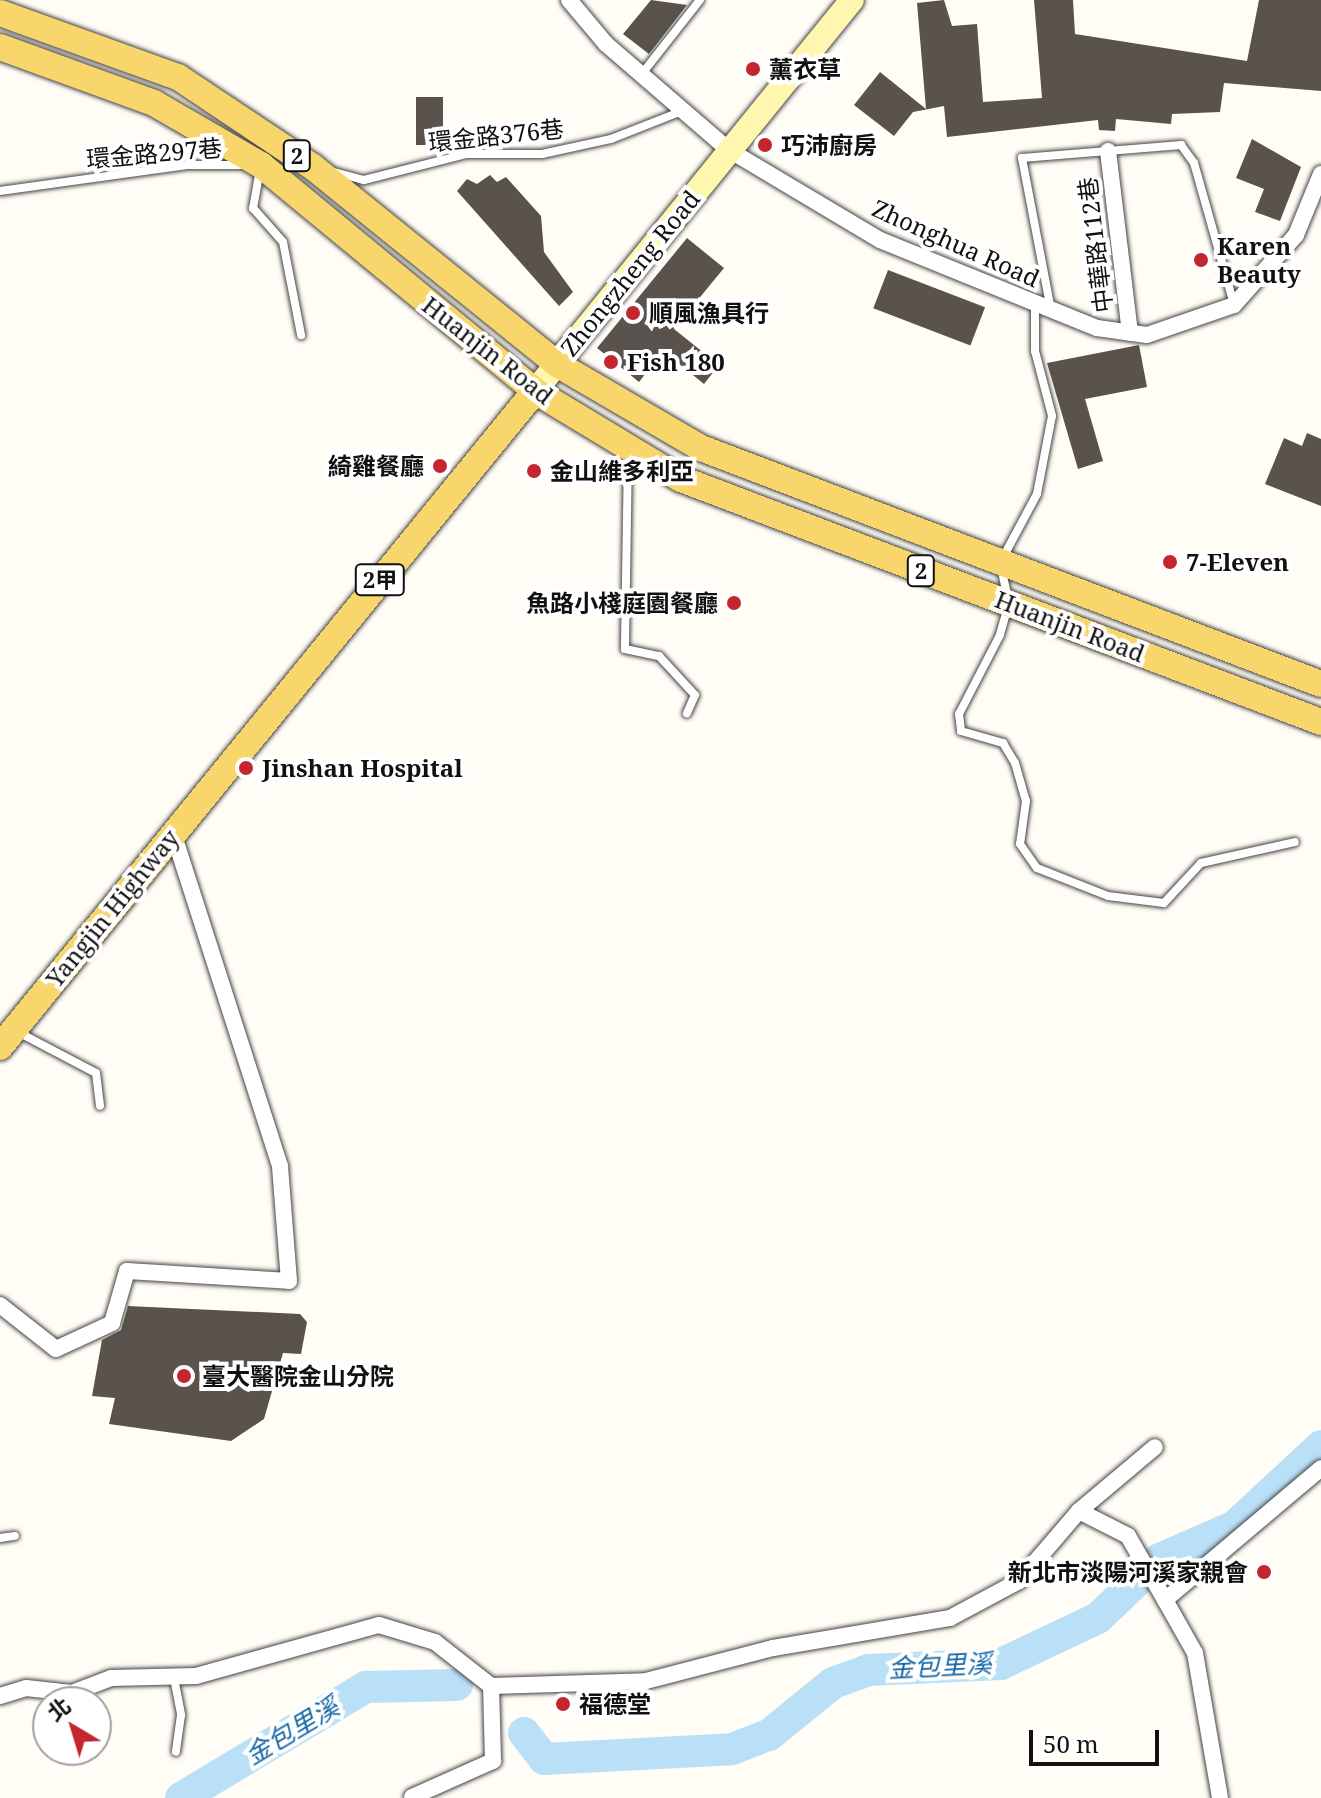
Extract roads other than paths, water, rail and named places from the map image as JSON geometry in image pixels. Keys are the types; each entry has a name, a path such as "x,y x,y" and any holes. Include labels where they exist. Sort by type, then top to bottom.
{"main road":[{"name":"Huanjin Road","path":"0,13 178,77 313,167 557,364 701,448 1321,684"},
{"name":"Huanjin Road","path":"0,47 154,103 261,165 535,391 681,479 1321,722"},
{"name":"Zhongzheng Road","path":"225,769 535,391"},
{"name":"Yangjin Highway","path":"7,1038 225,769"}],"street":[{"name":"Zhonghua Road","path":"569,0 641,75 729,150 880,240 1051,311 1130,333 1201,322 1234,305 1269,274 1296,235 1321,174"},
{"name":"Zhongzheng Road","path":"535,391 852,0"},
{"name":"中華路112巷","path":"1108,151 1130,333"},
{"path":"0,1305 56,1349 112,1323 127,1271 289,1281 280,1166 173,833"},
{"path":"0,1696 26,1688 72,1693 111,1678 174,1678 379,1625 435,1642 491,1686 646,1681 773,1648 918,1628 1019,1581 1079,1511 1155,1447"},
{"path":"1165,1600 1321,1468"},
{"path":"1079,1511 1128,1536 1154,1576 1195,1653 1220,1798"},
{"path":"412,1797 493,1761 498,1733 491,1686"}],"lane":[{"path":"641,75 700,0"},
{"name":"環金路376巷","path":"313,167 364,180 466,154 542,154 611,139 682,111"},
{"path":"1051,311 1022,158 1181,145 1194,163 1234,305"},
{"name":"環金路297巷","path":"0,191 187,165 313,167"},
{"path":"261,165 253,208 283,242 301,335"},
{"path":"1035,305 1035,351 1052,416 1037,494 1000,563 1009,603 958,724 971,737 1003,743 1015,763 1026,801 1020,844 1037,868 1108,896 1157,905 1201,863 1295,842"},
{"path":"628,447 625,649 659,656 695,695 687,713"},
{"path":"7,1038 96,1073 100,1106"},
{"path":"0,1538 15,1536"},
{"path":"174,1678 181,1715 176,1752"}],"waterway":[{"name":"金包里溪","path":"524,1733 544,1759 732,1749 769,1735 833,1683 868,1670 1001,1664 1098,1618 1160,1559 1235,1526 1321,1446"},
{"name":"金包里溪","path":"181,1798 366,1687 457,1685"}],"place":[{"name":"薰衣草","path":"753,69"},
{"name":"巧沛廚房","path":"765,145"},
{"name":"Karen Beauty","path":"1201,260"},
{"name":"順風漁具行","path":"633,313"},
{"name":"Fish 180","path":"611,362"},
{"name":"綺雞餐廳","path":"440,466"},
{"name":"金山維多利亞","path":"534,471"},
{"name":"7-Eleven","path":"1170,562"},
{"name":"魚路小棧庭園餐廳","path":"734,603"},
{"name":"Jinshan Hospital","path":"246,768"},
{"name":"臺大醫院金山分院","path":"184,1376"},
{"name":"新北市淡陽河溪家親會","path":"1264,1572"},
{"name":"福德堂","path":"563,1704"}]}
